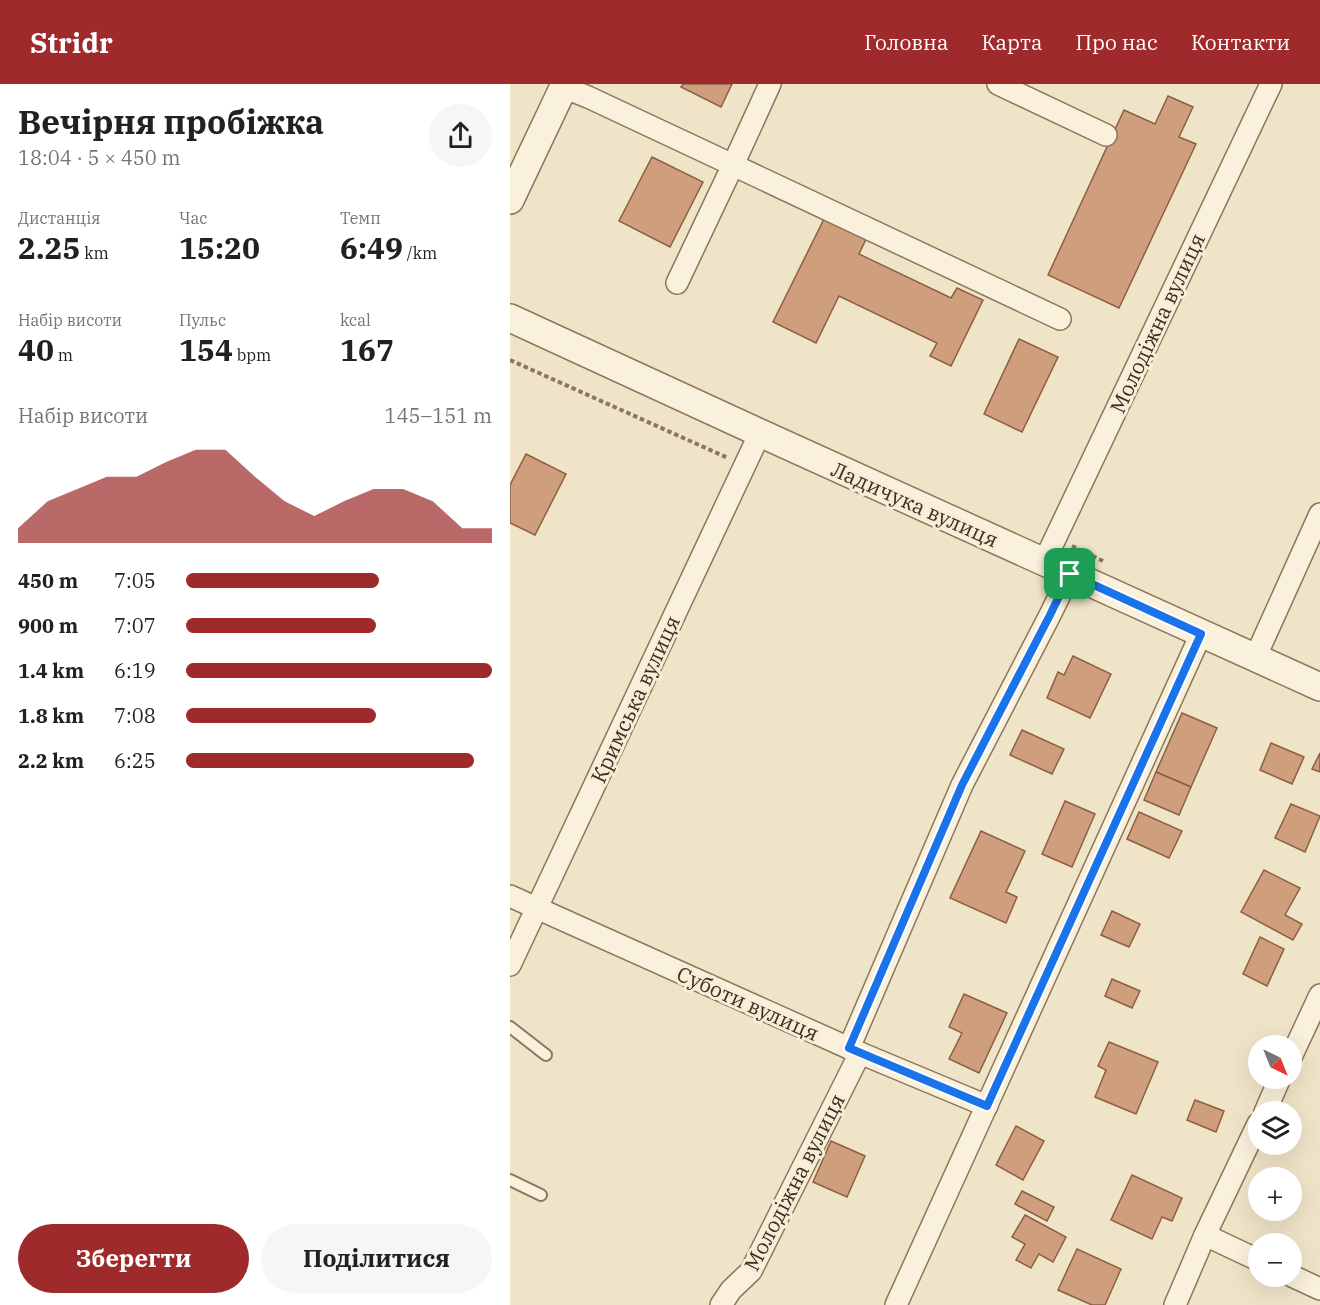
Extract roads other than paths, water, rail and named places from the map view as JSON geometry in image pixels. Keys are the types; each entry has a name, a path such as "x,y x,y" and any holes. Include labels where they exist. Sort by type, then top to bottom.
{"street":[{"path":"677,283 770,84"},
{"path":"998,84 1106,135"},
{"name":"Молодіжна вулиця","path":"1044,562 1271,84"},
{"path":"510,200 564,86 1060,319"},
{"name":"Ладичука вулиця","path":"510,318 1320,687"},
{"name":"Кримська вулиця","path":"510,965 760,433"},
{"path":"1255,658 1320,514"},
{"name":"Молодіжна вулиця","path":"721,1305 731,1290 751,1271 854,1051 962,785 1070,574"},
{"path":"896,1305 1201,634"},
{"name":"Суботи вулиця","path":"510,896 854,1051 987,1106"},
{"path":"1301,1035 1320,995"},
{"path":"1175,1305 1248,1145"},
{"path":"1205,1235 1248,1255"},
{"path":"1302,1281 1320,1289"}],"lane":[{"path":"510,1027 546,1055"},
{"path":"510,1180 541,1195"}]}
